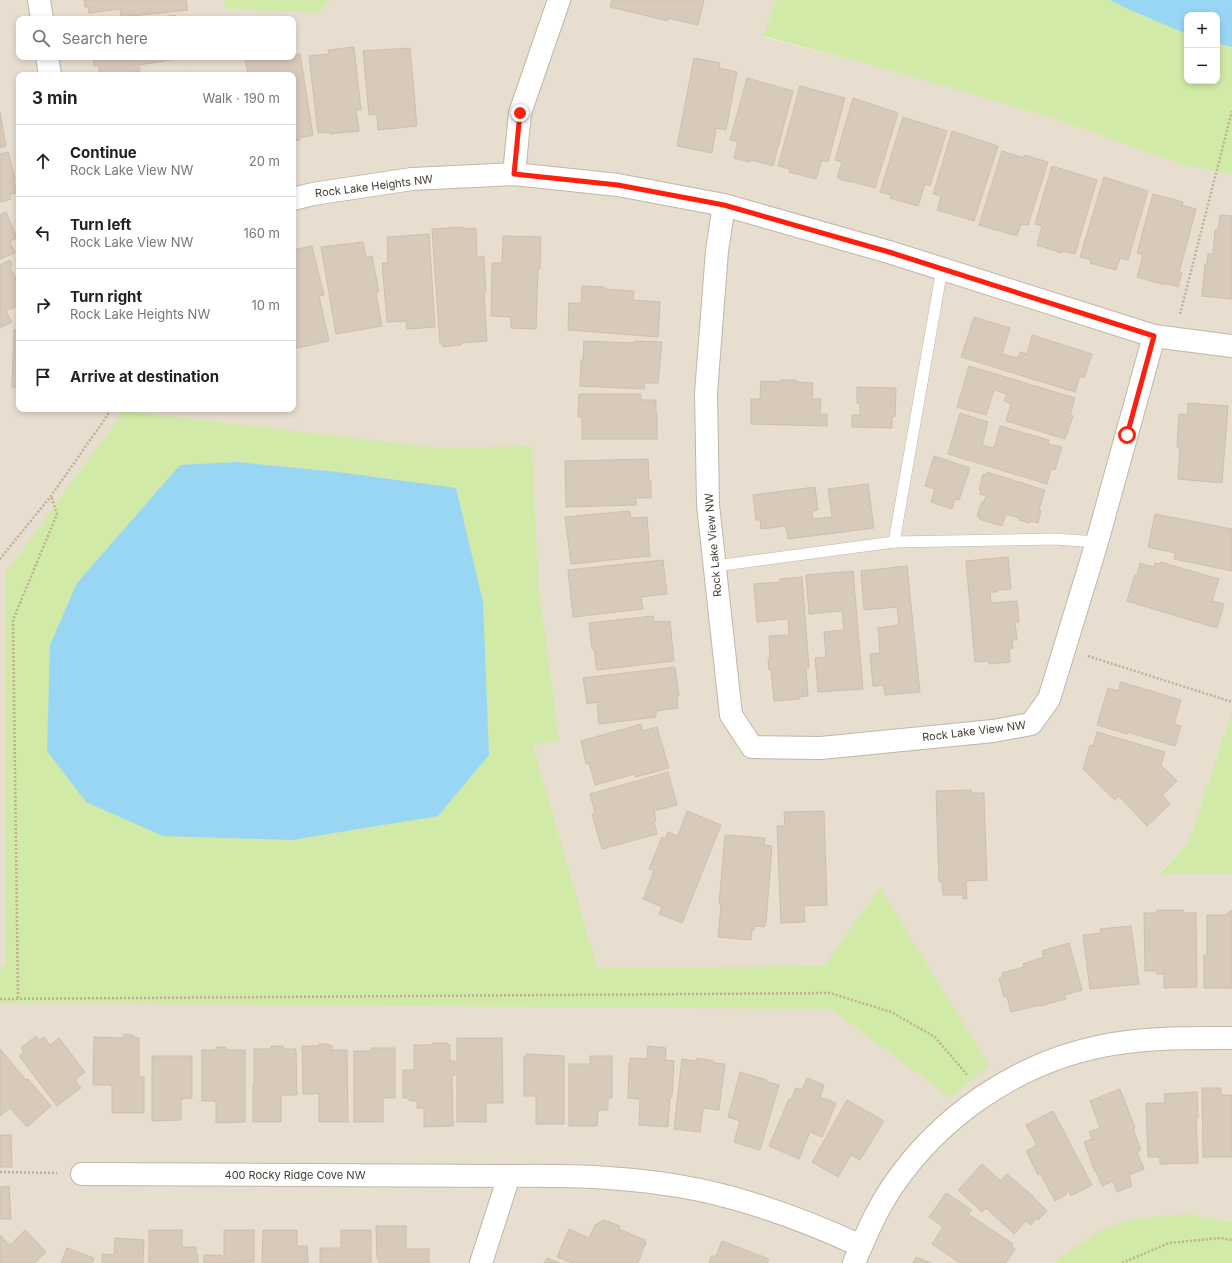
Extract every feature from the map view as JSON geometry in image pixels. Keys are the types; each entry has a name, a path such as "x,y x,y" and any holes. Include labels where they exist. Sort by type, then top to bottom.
{"street":[{"path":"39,0 42,16"},
{"path":"559,0 520,113 514,174 618,185 724,205 889,252 1154,336 1232,346"},
{"path":"48,60 50,72"},
{"name":"Rock Lake Heights NW","path":"296,198 313,194 412,179 514,174"},
{"name":"Rock Lake View NW","path":"724,205 717,251 706,393 708,505 731,715 752,747 821,748 993,731 1031,724 1049,699 1097,542 1154,336"},
{"path":"857,1254 875,1216 892,1188 911,1162 933,1137 984,1095 1012,1078 1041,1064 1071,1053 1103,1045 1163,1038 1232,1038"},
{"name":"400 Rocky Ridge Cove NW","path":"82,1174 605,1177 652,1182 700,1190 741,1200 822,1228 857,1254"},
{"path":"481,1263 509,1176"}],"lane":[{"path":"894,542 942,269"},
{"path":"714,566 894,542 1055,539 1097,542"}],"path":[{"path":"1154,336 1179,318 1232,111"},
{"path":"0,558 51,496 108,412"},
{"path":"18,998 13,620 57,514 51,496"},
{"path":"1064,649 1232,702"},
{"path":"0,999 830,993 891,1012 935,1037 984,1095"},
{"path":"0,1172 35,1171 82,1174"},
{"path":"1122,1263 1169,1243 1221,1238 1232,1240"}],"shaded area":[{"path":"0,0 776,0 763,37 882,68 1053,118 1180,164 1232,175 1232,711 1188,843 1159,873 1232,874 1232,1222 1188,1214 1059,1259 1057,1263 0,1263"}],"green space":[{"path":"224,0 329,0 320,13 226,9"},
{"path":"776,0 1232,0 1232,175 1180,164 1053,118 882,68 763,36"},
{"path":"123,412 439,448 532,446 538,583 559,740 533,746 597,968 824,966 880,888 989,1065 951,1098 831,1009 0,1003 0,967 6,966 6,572"},
{"path":"1232,711 1232,874 1159,874 1188,843"},
{"path":"1188,1214 1232,1222 1232,1263 1057,1263 1059,1259 1100,1230 1138,1218"}],"water":[{"path":"1110,0 1232,0 1232,47 1220,44 1220,12 1184,12 1184,33"},
{"path":"237,462 338,472 456,488 483,602 489,755 438,816 292,840 163,836 86,802 47,751 50,645 77,583 180,465"}],"building":[{"path":"84,0 186,0 188,10 121,16 120,9 89,13 88,7 85,7"},
{"path":"612,0 704,0 698,25 668,18 668,21 610,7"},
{"path":"354,47 361,110 356,110 359,131 330,134 330,132 318,133 309,56 329,54 328,50"},
{"path":"410,48 417,126 378,130 377,114 369,115 363,51"},
{"path":"300,54 313,135 299,138 300,140 296,141 296,72 247,72 245,60 296,60 296,55"},
{"path":"694,58 720,63 719,68 737,72 726,130 716,128 712,153 677,146"},
{"path":"93,60 170,60 139,65 140,71 134,72 99,72 98,65 94,66"},
{"path":"747,78 793,91 773,166 751,160 750,162 734,158 738,142 730,140"},
{"path":"800,86 845,98 828,162 822,160 816,179 789,172 790,169 778,166"},
{"path":"853,98 898,113 875,188 839,179 840,178 837,177 842,162 835,160"},
{"path":"0,112 6,146 0,148"},
{"path":"903,117 947,131 930,186 925,184 918,206 890,198 891,195 880,192"},
{"path":"952,131 998,146 974,221 937,210 941,196 933,194"},
{"path":"1002,151 1024,158 1024,155 1048,162 1028,225 1021,224 1017,236 979,225"},
{"path":"8,152 15,179 13,179 16,193 10,194 11,199 0,202 0,154"},
{"path":"1052,166 1097,180 1075,254 1062,251 1062,253 1037,245 1042,226 1035,224"},
{"path":"1104,177 1148,191 1128,260 1120,258 1116,270 1090,263 1091,260 1080,257"},
{"path":"1153,194 1183,202 1182,205 1196,209 1179,273 1182,273 1178,287 1164,283 1164,285 1137,277 1143,255 1137,253"},
{"path":"6,212 16,238 10,241 15,253 0,259 0,215"},
{"path":"1220,215 1232,216 1232,299 1202,296 1205,264 1207,264 1208,254 1213,254 1215,230 1218,230"},
{"path":"463,227 463,229 476,228 477,257 484,256 486,292 484,293 487,341 460,343 461,345 443,347 443,344 440,344 432,229"},
{"path":"429,234 435,327 407,329 406,321 387,322 382,263 388,263 387,237"},
{"path":"503,236 541,237 540,269 538,269 536,329 511,328 511,317 491,316 492,263 502,263"},
{"path":"363,242 366,257 372,256 379,292 376,292 382,326 336,334 321,247"},
{"path":"312,246 324,295 319,296 329,341 296,348 296,249"},
{"path":"10,260 12,265 10,267 16,279 16,306 6,311 12,322 0,328 0,265"},
{"path":"582,286 634,291 633,300 660,302 658,337 568,330 569,303 581,303"},
{"path":"974,317 1010,328 1002,354 1018,358 1020,352 1027,354 1032,335 1092,354 1084,378 1080,376 1075,392 961,357"},
{"path":"14,330 16,330 16,387 12,387"},
{"path":"584,341 635,343 635,341 662,342 658,383 645,383 644,389 580,386 581,360 583,360"},
{"path":"969,366 1075,398 1070,415 1073,416 1065,439 1006,421 1011,404 1004,401 1007,394 994,390 986,415 957,407"},
{"path":"780,380 796,380 796,382 813,383 812,399 821,399 820,414 827,414 827,426 751,424 751,399 760,399 761,381 780,382"},
{"path":"857,387 896,388 895,417 892,417 892,428 852,427 852,415 860,415 860,404 857,403"},
{"path":"579,394 641,394 641,400 656,400 657,439 582,439 582,417 578,417"},
{"path":"1188,403 1228,406 1222,483 1178,479 1180,447 1177,447 1179,414 1187,415"},
{"path":"960,413 988,422 982,445 994,448 1000,426 1049,440 1048,444 1062,447 1055,470 1051,469 1047,484 948,454"},
{"path":"934,456 970,468 959,500 955,499 952,509 931,502 935,489 925,486"},
{"path":"648,459 649,481 651,481 651,498 636,498 636,505 566,507 565,461"},
{"path":"987,472 1045,490 1039,510 1041,511 1038,523 1031,521 1030,523 1019,520 1019,518 1006,514 1002,526 979,519 980,517 977,516 982,501 984,502 986,496 980,494 981,490 979,490 983,474 986,475"},
{"path":"868,484 874,528 788,539 786,526 761,529 760,520 756,520 753,495 815,487 818,510 812,511 813,519 832,517 828,489"},
{"path":"630,511 631,518 647,517 650,556 571,564 565,517"},
{"path":"1155,514 1232,529 1232,571 1174,559 1175,553 1148,547"},
{"path":"1008,557 1011,589 990,592 991,603 1017,601 1019,622 1015,622 1017,640 1012,640 1013,648 1009,649 1010,662 989,664 989,661 975,662 966,561"},
{"path":"663,560 667,594 641,597 643,609 573,617 568,570"},
{"path":"1161,562 1219,579 1212,601 1224,604 1217,628 1127,601 1135,575 1137,576 1140,563 1154,567 1155,563 1160,564"},
{"path":"907,566 920,692 885,695 884,685 873,686 870,654 880,653 878,628 899,625 897,607 864,610 861,571"},
{"path":"853,571 863,689 818,692 815,658 826,657 824,632 844,630 842,611 809,614 806,575"},
{"path":"802,577 809,668 806,668 808,696 799,697 799,699 774,701 771,670 769,670 768,658 770,658 769,636 789,635 788,619 757,622 754,584 780,582 780,579"},
{"path":"653,616 654,622 670,621 674,661 597,670 594,649 592,649 589,623"},
{"path":"675,667 679,696 677,696 678,708 656,711 656,717 599,724 597,702 587,704 583,678"},
{"path":"1121,682 1181,700 1174,724 1181,726 1175,746 1097,725 1108,688 1118,691"},
{"path":"641,724 643,731 657,727 669,768 636,777 635,774 595,785 589,763 586,764 581,741"},
{"path":"1097,732 1165,752 1161,765 1177,781 1162,795 1170,804 1147,826 1119,796 1115,800 1083,769 1090,745 1093,746"},
{"path":"668,772 677,805 654,811 656,821 654,822 657,834 602,849 592,814 595,813 590,794"},
{"path":"971,790 972,793 984,793 987,880 966,881 967,899 963,899 963,895 943,895 942,882 939,882 936,791"},
{"path":"687,811 721,825 682,923 659,914 662,907 643,899 654,871 649,869 662,837 665,839 668,832 678,836"},
{"path":"824,811 827,905 804,906 805,922 781,923 777,826 785,826 784,812"},
{"path":"725,835 765,838 764,845 772,846 766,923 764,927 755,926 754,930 752,930 751,940 718,937 721,905 719,904"},
{"path":"1157,910 1183,910 1184,913 1196,913 1197,987 1164,988 1164,974 1157,974 1157,971 1145,971 1144,913 1157,913"},
{"path":"1232,911 1232,988 1204,988 1204,955 1207,955 1207,915 1226,915"},
{"path":"1131,926 1139,984 1090,989 1083,935 1101,933 1100,929"},
{"path":"1069,943 1082,990 1064,995 1066,999 1011,1012 1007,997 1004,997 999,978 1003,977 1002,973 1024,967 1023,964 1044,957 1042,951"},
{"path":"124,1034 139,1038 139,1077 144,1077 144,1113 112,1113 112,1085 93,1085 94,1037 122,1038"},
{"path":"36,1036 39,1040 44,1037 50,1045 59,1038 85,1072 75,1080 81,1088 57,1106 19,1056 24,1052 21,1048"},
{"path":"457,1038 502,1038 503,1103 486,1103 486,1122 457,1122"},
{"path":"433,1043 446,1043 450,1045 450,1061 455,1061 455,1075 452,1075 453,1126 424,1127 424,1108 417,1108 417,1101 410,1101 407,1098 403,1098 403,1070 414,1070 414,1045 431,1045"},
{"path":"319,1044 327,1044 332,1046 332,1050 347,1050 348,1122 319,1122 319,1094 303,1094 302,1046 317,1046"},
{"path":"271,1046 283,1046 283,1049 296,1049 297,1095 281,1095 281,1122 253,1122 254,1049 271,1049"},
{"path":"648,1046 666,1048 665,1060 674,1061 672,1097 670,1097 668,1127 639,1125 640,1099 628,1098 630,1058 647,1059"},
{"path":"217,1047 225,1047 228,1050 245,1050 245,1122 216,1123 216,1101 202,1101 202,1050 215,1050"},
{"path":"371,1048 395,1048 395,1098 383,1098 383,1122 354,1122 354,1051 371,1051"},
{"path":"0,1049 26,1080 28,1079 51,1106 27,1127 10,1108 0,1116"},
{"path":"526,1054 564,1056 564,1124 536,1124 536,1096 524,1096 524,1056 526,1056"},
{"path":"152,1056 192,1056 192,1098 181,1099 181,1120 152,1121"},
{"path":"590,1056 612,1056 612,1098 608,1098 608,1110 598,1110 597,1126 569,1126 569,1064 590,1064"},
{"path":"697,1058 714,1061 714,1063 725,1064 719,1110 703,1108 700,1132 674,1129 682,1059 697,1061"},
{"path":"740,1072 779,1085 760,1150 734,1142 740,1121 728,1117"},
{"path":"807,1078 824,1085 820,1097 836,1103 822,1137 810,1132 799,1159 769,1146 789,1099 791,1100 796,1088 802,1090"},
{"path":"1202,1088 1221,1088 1221,1095 1232,1095 1232,1157 1203,1157"},
{"path":"1120,1089 1135,1128 1133,1129 1141,1150 1137,1152 1144,1169 1129,1175 1132,1186 1117,1192 1113,1181 1102,1186 1084,1142 1092,1139 1089,1132 1100,1128 1090,1101"},
{"path":"1197,1092 1198,1118 1196,1118 1198,1163 1160,1164 1160,1157 1148,1157 1146,1103 1165,1103 1164,1094"},
{"path":"847,1100 884,1121 860,1160 851,1155 838,1177 812,1162"},
{"path":"1053,1111 1092,1185 1071,1196 1069,1191 1066,1193 1067,1194 1055,1201 1040,1173 1038,1175 1026,1151 1037,1145 1026,1125"},
{"path":"0,1135 11,1135 12,1167 0,1167"},
{"path":"982,1164 1001,1181 1007,1174 1033,1196 1047,1211 1038,1220 1036,1218 1031,1225 1026,1221 1014,1234 986,1208 982,1212 958,1190"},
{"path":"9,1186 11,1219 0,1219 0,1187"},
{"path":"946,1193 972,1210 968,1214 1013,1244 1011,1247 1015,1249 1006,1263 960,1263 932,1244 943,1227 929,1217"},
{"path":"604,1220 620,1226 619,1229 645,1240 644,1241 646,1242 638,1263 572,1263 557,1257 569,1229 589,1238 595,1225"},
{"path":"376,1226 406,1226 406,1249 429,1249 429,1263 379,1263 379,1259 377,1259"},
{"path":"25,1230 46,1252 35,1263 0,1263 0,1235 10,1245"},
{"path":"149,1230 182,1230 182,1247 196,1247 198,1263 149,1263"},
{"path":"224,1230 254,1230 254,1262 204,1263 204,1255 222,1255 222,1258 224,1258"},
{"path":"263,1230 297,1230 297,1246 307,1246 308,1263 262,1263"},
{"path":"341,1230 371,1230 371,1263 320,1263 320,1248 341,1248"},
{"path":"115,1238 144,1240 143,1263 102,1263 102,1254 114,1255"},
{"path":"722,1241 769,1259 767,1263 709,1263 711,1256 716,1256"},
{"path":"67,1248 94,1258 92,1263 61,1263"},
{"path":"916,1257 931,1263 913,1263"},
{"path":"547,1258 560,1263 544,1263"}],"route":[{"path":"520,113 514,174 618,185 724,205 889,252 1154,336 1127,435"}]}
